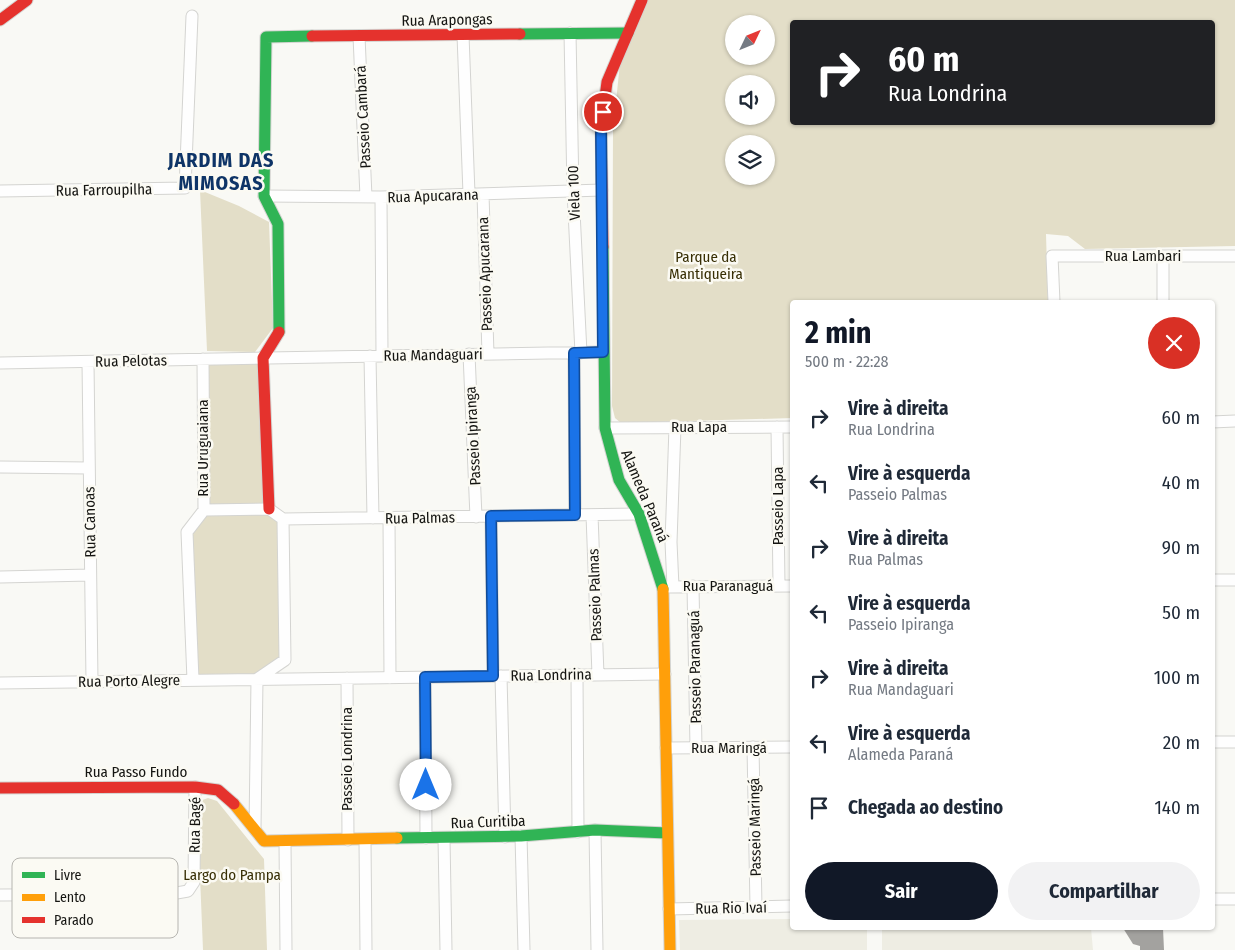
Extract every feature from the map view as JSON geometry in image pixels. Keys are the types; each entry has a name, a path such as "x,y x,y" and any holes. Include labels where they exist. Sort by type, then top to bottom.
{"street":[{"path":"0,20 27,0"},
{"name":"Alameda Paraná","path":"642,0 607,82 601,127 605,428 608,445 619,480 639,514 668,587 666,748 670,950"},
{"name":"Rua Farroupilha","path":"0,191 186,188 192,16"},
{"name":"Rua Arapongas","path":"264,196 266,38 628,33"},
{"name":"Viela 100","path":"570,34 577,353"},
{"path":"463,35 469,194"},
{"name":"Passeio Cambará","path":"359,36 366,197"},
{"name":"Rua Apucarana","path":"264,196 381,198 602,190"},
{"name":"Passeio Apucarana","path":"483,194 488,354"},
{"path":"264,196 278,224 280,331 262,358 269,509"},
{"path":"381,198 382,356"},
{"name":"Rua Lambari","path":"1054,300 1052,256 1235,256"},
{"path":"1163,257 1163,300"},
{"name":"Rua Mandaguari","path":"262,358 603,352"},
{"path":"575,515 577,353"},
{"name":"Passeio Ipiranga","path":"469,354 476,517"},
{"path":"370,356 373,518"},
{"name":"Rua Pelotas","path":"0,363 262,358"},
{"name":"Rua Uruguaiana","path":"193,680 187,532 204,510 203,360"},
{"name":"Rua Canoas","path":"88,362 92,682"},
{"path":"1215,422 1235,421"},
{"path":"668,587 675,427"},
{"name":"Passeio Lapa","path":"777,427 778,586"},
{"name":"Rua Lapa","path":"605,428 790,427"},
{"path":"0,467 89,468"},
{"path":"204,510 269,509 283,519 285,660 257,679 255,829"},
{"name":"Passeio Palmas","path":"592,514 598,674"},
{"name":"Rua Palmas","path":"283,519 639,514"},
{"path":"491,516 505,837"},
{"path":"389,518 390,678"},
{"path":"0,577 90,575"},
{"path":"1215,580 1235,580"},
{"name":"Passeio Paranaguá","path":"693,586 696,748"},
{"name":"Rua Paranaguá","path":"668,587 790,586"},
{"path":"577,674 578,832"},
{"name":"Rua Londrina","path":"257,679 666,674"},
{"path":"425,677 426,838"},
{"name":"Passeio Londrina","path":"347,678 348,840"},
{"name":"Rua Porto Alegre","path":"0,683 257,679"},
{"path":"1215,742 1235,742"},
{"name":"Rua Maringá","path":"666,748 790,747"},
{"name":"Passeio Maringá","path":"753,748 756,907"},
{"name":"Rua Passo Fundo","path":"0,788 195,787 218,790 233,802 255,829"},
{"name":"Rua Bagé","path":"178,893 188,891 194,882 195,787"},
{"name":"Rua Curitiba","path":"255,829 264,840 285,842 505,837 595,830 668,833"},
{"path":"595,830 597,950"},
{"path":"521,836 524,950"},
{"path":"444,838 446,950"},
{"path":"366,840 366,950"},
{"path":"285,842 286,950"},
{"path":"1215,899 1235,899"},
{"name":"Rua Rio Ivaí","path":"669,909 790,906"}],"shaded area":[{"path":"790,919 790,930 867,930 867,950 680,950 679,920"},
{"path":"882,930 1091,930 1093,950 882,950"}],"green space":[{"name":"Parque da Mantiqueira","path":"646,0 1235,0 1235,246 1085,249 1068,236 1046,234 1048,300 790,300 790,418 621,423 615,418 612,406 613,131 620,63"},
{"path":"200,190 239,206 269,222 273,328 255,352 207,351"},
{"path":"259,361 265,506 207,506 208,364"},
{"path":"267,512 280,521 282,657 255,675 197,677 192,534 204,513"},
{"name":"Largo do Pampa","path":"208,798 217,801 264,859 267,950 203,950 197,802"}],"building":[{"path":"1124,930 1163,930 1164,950 1140,950 1140,946 1133,944"}],"traffic: fast":[{"path":"520,34 628,33"},
{"path":"279,332 278,224 264,196 266,37 312,36"},
{"path":"603,247 605,428 619,480 639,514 663,589"},
{"path":"397,838 521,836 595,830 667,833"}],"traffic: slow":[{"path":"663,589 670,950"},
{"path":"234,804 264,841 397,838"}],"traffic: jam":[{"path":"0,20 27,0"},
{"path":"603,247 601,127 607,82 642,0"},
{"path":"312,36 520,34"},
{"path":"269,509 263,358 279,332"},
{"path":"0,788 195,787 218,790 234,804"}],"district":[{"name":"JARDIM DAS MIMOSAS","path":"221,172"}],"route":[{"path":"426,785 425,677 493,676 491,516 575,515 574,353 603,352 601,127 603,112"}]}
